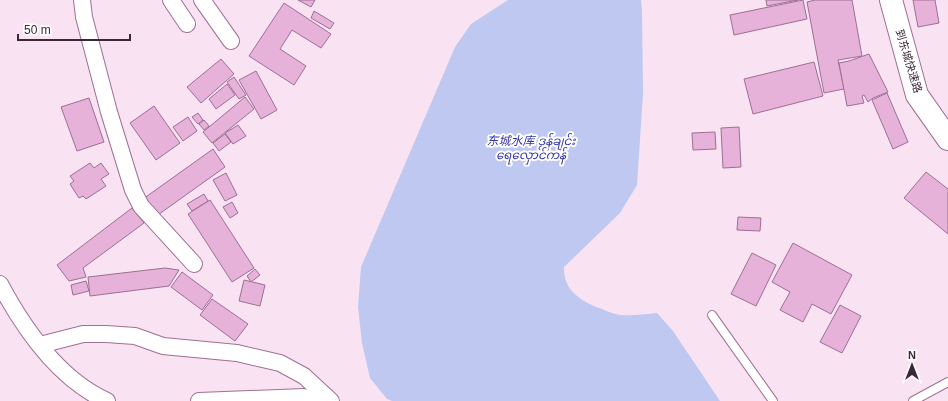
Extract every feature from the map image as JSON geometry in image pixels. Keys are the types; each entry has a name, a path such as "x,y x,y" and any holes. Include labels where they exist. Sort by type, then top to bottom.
{"main road":[{"name":"到东城快速路","path":"891,0 917,95 948,139"}],"street":[{"path":"82,0 84,17 107,105 133,190 142,206 194,264"},
{"path":"171,0 187,24"},
{"path":"202,0 231,41"},
{"path":"0,284 9,302 40,345 62,371 92,394 107,401"},
{"path":"40,345 83,334 106,334 135,336 163,346 237,353 280,363 304,376 321,390 331,401"},
{"path":"200,401 304,398 316,401"}],"lane":[{"path":"712,315 773,401"},
{"path":"913,401 948,382"}],"water":[{"name":"东城水库 ဒွန်ချင်း ရေလှောင်ကန်","path":"508,0 641,0 643,94 637,185 620,213 564,267 565,275 570,289 587,303 620,315 657,313 673,331 720,401 392,401 387,399 370,378 362,343 358,307 361,267 455,47 471,24"}],"building":[{"path":"298,0 315,0 311,7"},
{"path":"766,0 798,0 767,6"},
{"path":"803,0 807,19 734,35 730,15"},
{"path":"815,0 852,0 862,56 838,60 844,89 824,93 807,2"},
{"path":"913,0 935,0 939,23 918,27"},
{"path":"284,3 331,34 321,48 292,30 280,49 306,66 294,85 249,56"},
{"path":"314,11 334,23 330,29 311,18"},
{"path":"869,54 888,92 873,98 868,102 864,95 862,96 864,103 847,106 839,63"},
{"path":"221,59 234,74 201,103 187,87"},
{"path":"814,62 823,96 753,114 744,79"},
{"path":"256,71 277,110 261,119 239,80"},
{"path":"234,77 246,95 239,99 227,82"},
{"path":"227,84 235,95 216,109 209,99"},
{"path":"887,93 908,142 893,149 872,100"},
{"path":"245,97 254,109 212,143 203,132"},
{"path":"89,98 104,142 77,151 61,107"},
{"path":"154,106 180,143 156,160 130,123"},
{"path":"198,113 203,120 198,124 192,117"},
{"path":"188,117 197,131 183,141 173,127"},
{"path":"204,120 209,126 204,130 199,124"},
{"path":"238,125 246,136 233,144 225,133"},
{"path":"739,127 741,167 723,168 721,128"},
{"path":"715,132 716,149 693,150 692,133"},
{"path":"225,134 231,142 219,151 213,143"},
{"path":"213,149 225,167 155,217 143,199"},
{"path":"90,163 94,168 101,163 109,174 101,179 106,186 86,199 83,196 79,198 70,184 74,181 70,176"},
{"path":"926,172 948,189 948,234 904,198"},
{"path":"226,173 237,195 225,201 213,180"},
{"path":"204,194 208,201 192,211 187,204"},
{"path":"210,200 254,268 232,282 188,214"},
{"path":"232,202 238,213 230,218 223,207"},
{"path":"132,208 144,223 83,268 86,277 69,281 57,265"},
{"path":"738,217 761,218 760,231 737,230"},
{"path":"793,243 852,275 831,314 812,304 803,322 780,310 790,292 772,282"},
{"path":"752,253 776,265 756,306 731,294"},
{"path":"165,268 179,270 169,286 90,296 88,277"},
{"path":"255,269 260,275 251,282 247,276"},
{"path":"182,272 213,295 202,310 171,287"},
{"path":"244,280 265,285 260,306 239,301"},
{"path":"86,281 89,291 73,295 71,285"},
{"path":"212,299 248,324 235,341 200,315"},
{"path":"840,305 861,316 842,353 820,342"}]}
